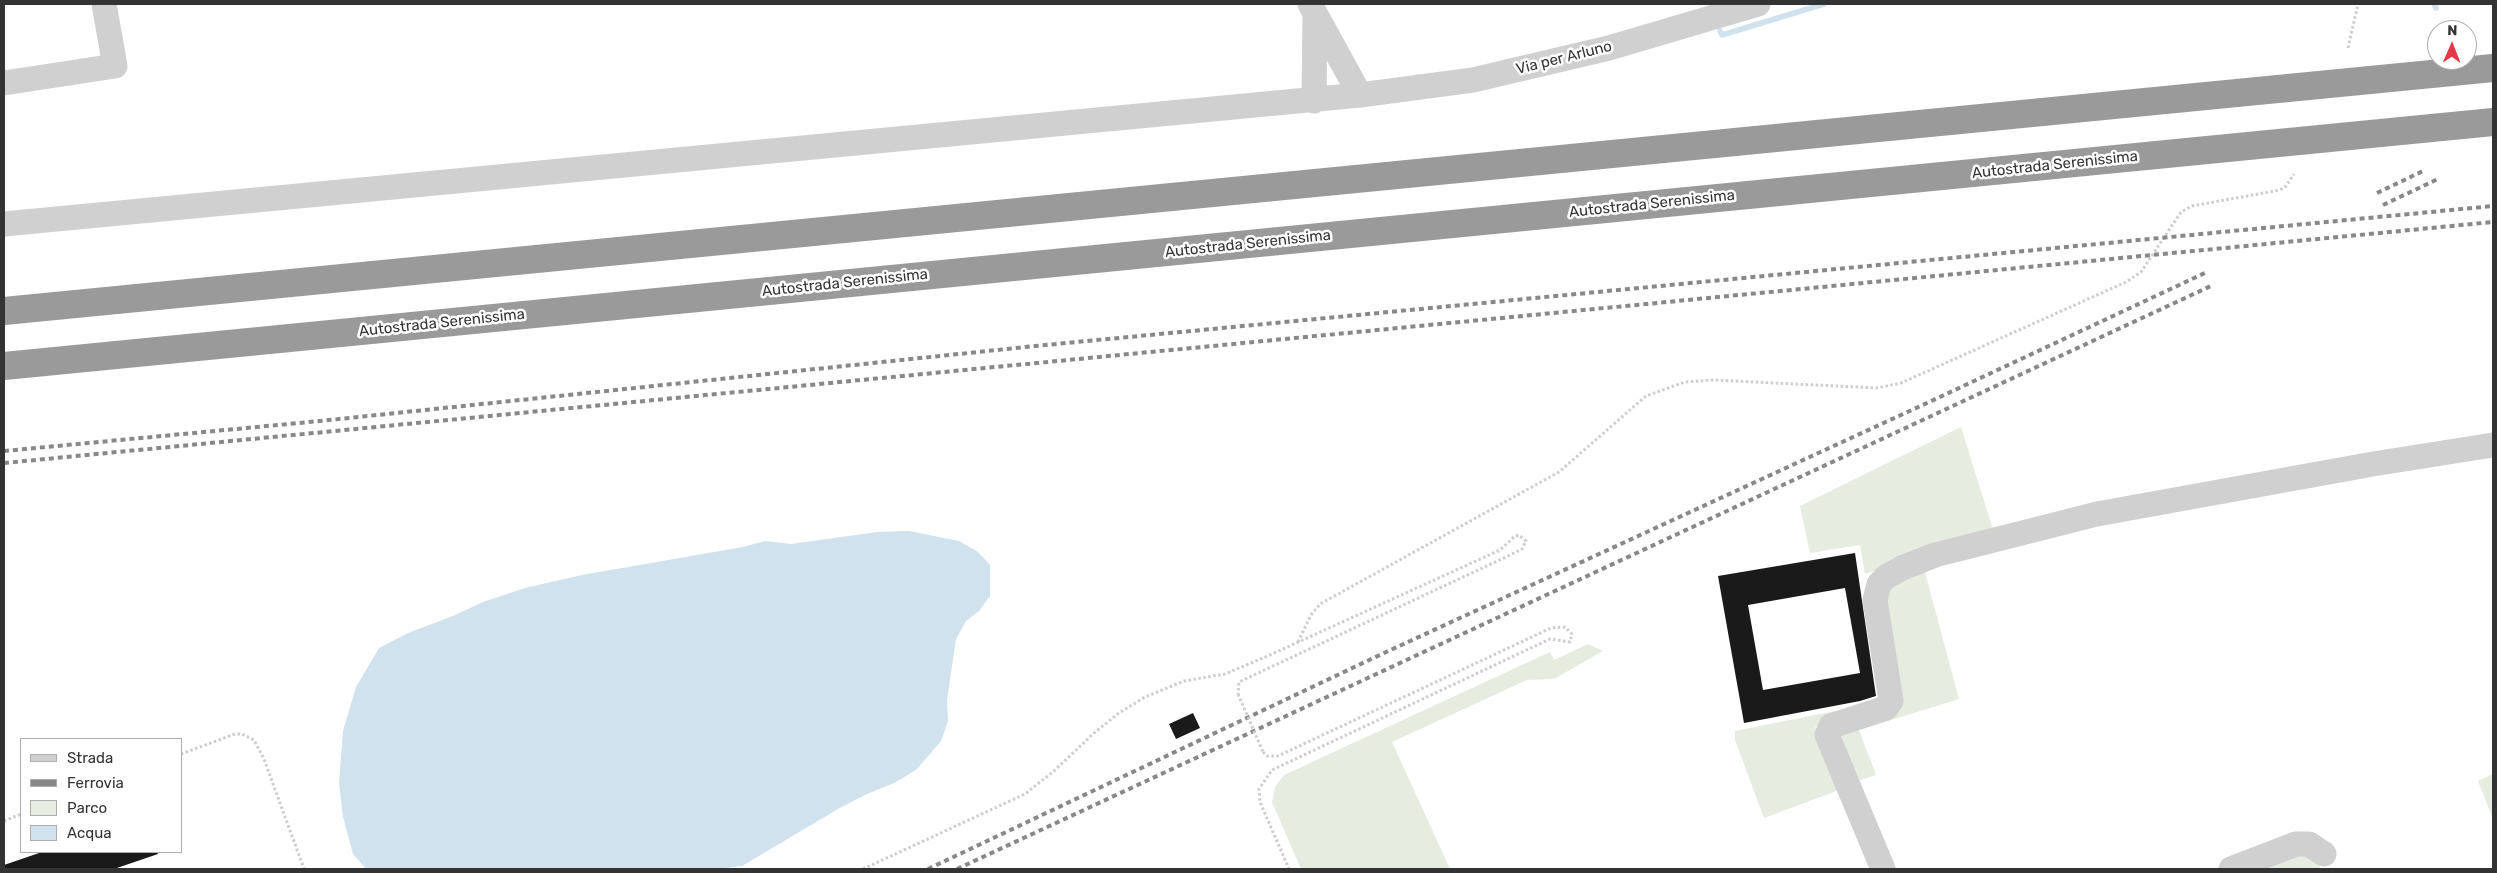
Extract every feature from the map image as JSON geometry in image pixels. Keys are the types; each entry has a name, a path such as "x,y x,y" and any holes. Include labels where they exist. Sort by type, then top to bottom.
{"highway":[{"path":"4,311 2493,68"},
{"name":"Autostrada Serenissima","path":"4,366 2493,122"}],"street":[{"path":"4,83 115,66 104,4"},
{"name":"Via per Arluno","path":"4,224 1363,95 1473,80 1609,48 1758,4"},
{"path":"1312,9 1363,95"},
{"path":"1312,9 1314,101"},
{"path":"1883,869 1827,735 1831,726 1886,708 1891,701 1875,600 1879,584 1886,577 1902,568 1935,556 2097,514 2373,464 2493,445"},
{"path":"2231,869 2296,844 2309,844 2324,854"}],"path":[{"path":"2348,48 2358,4"},
{"path":"1298,642 1311,615 1320,604 1559,472 1646,396 1685,382 1716,380 1876,388 1901,383 2126,282 2141,272 2181,212 2192,206 2280,190 2286,186 2294,174"},
{"path":"863,869 1025,794 1054,771 1094,732 1118,713 1145,697 1184,681 1225,674 1500,550 1514,537 1519,535 1526,541 1522,549 1515,553 1239,682 1238,694 1263,752 1267,756 1278,756 1551,628 1565,627 1572,634 1570,642 1550,639 1272,770 1260,789 1260,802 1289,869"},
{"path":"182,754 235,734 242,734 254,740 264,759 304,869"},
{"path":"4,821 20,814"}],"green space":[{"path":"1961,427 1994,533 1865,574 1860,545 1810,553 1800,506"},
{"path":"1923,565 1959,699 1859,730 1876,775 1852,783 1837,732 1901,710 1879,599 1881,592"},
{"path":"1588,644 1603,651 1554,679 1527,680 1392,742 1450,869 1301,869 1272,802 1275,787 1284,775 1550,652 1554,660"},
{"path":"1885,701 1882,706 1815,727 1842,789 1764,818 1735,740 1735,731"},
{"path":"2493,774 2493,819 2478,781"},
{"path":"2312,851 2321,869 2247,869"}],"water":[{"path":"909,531 959,541 978,552 990,565 990,596 979,611 966,621 956,639 947,700 948,721 941,741 916,770 894,783 838,809 742,866 716,869 366,869 353,854 343,817 339,783 343,731 356,687 379,648 408,633 483,602 525,588 582,575 743,547 765,541 791,544 877,532"}],"building":[{"path":"1855,553 1876,696 1860,701 1744,723 1718,576","holes":["1845,588 1860,673 1763,690 1748,605"]},
{"path":"1193,713 1200,728 1176,739 1169,724"},
{"path":"39,853 158,854 114,869 4,869 4,865"}],"waterway":[{"path":"1720,31 1722,35 1824,4"},
{"path":"2434,4 2436,8"}],"railway":[{"path":"2377,193 2423,171"},
{"path":"2383,205 2438,179"},
{"path":"4,451 320,421 1035,346 2493,206"},
{"path":"4,463 2493,222"},
{"path":"928,869 1384,653 2207,272"},
{"path":"957,869 2213,285"}]}
